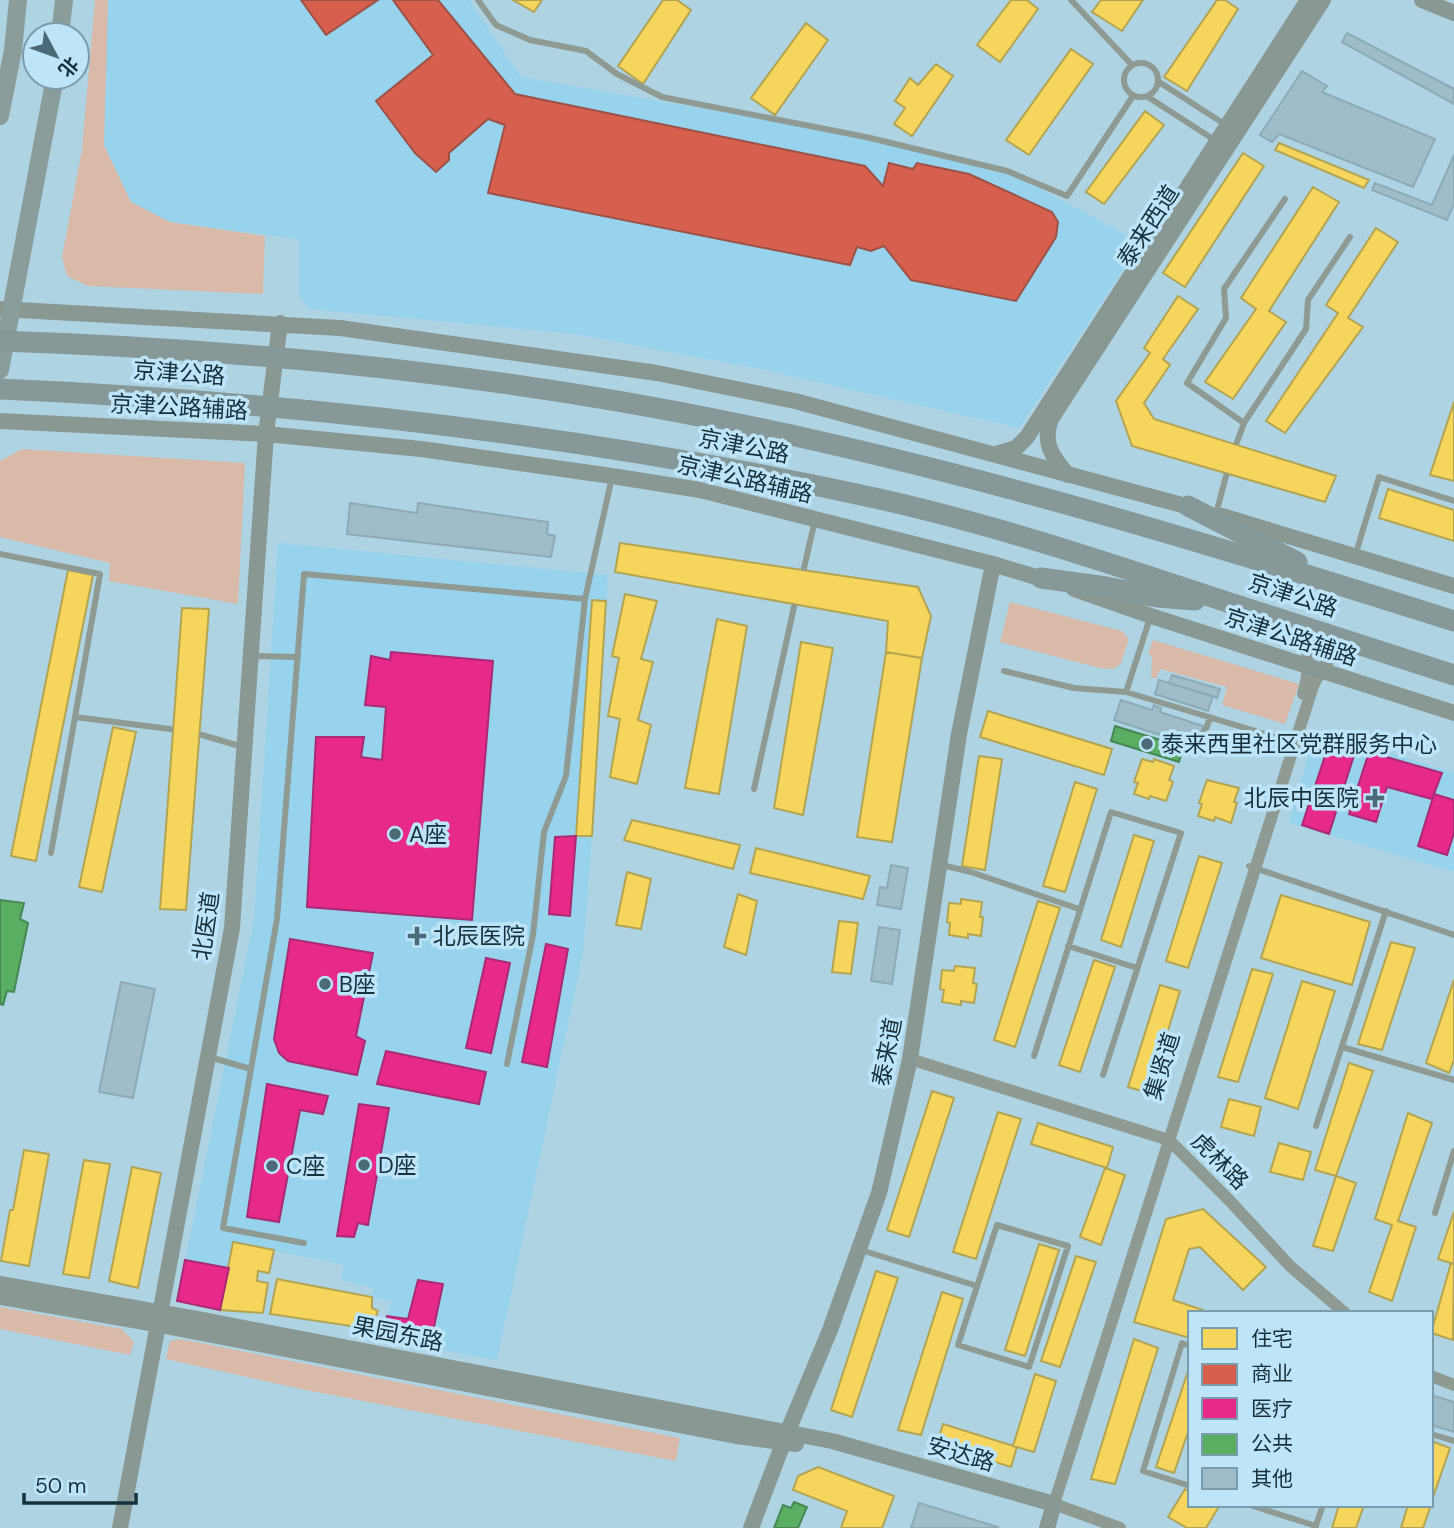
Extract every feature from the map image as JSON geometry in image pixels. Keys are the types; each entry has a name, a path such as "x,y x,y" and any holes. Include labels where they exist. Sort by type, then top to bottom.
{"highway":[{"name":"京津公路","path":"0,341 144,347 439,376 734,423 887,457 1136,524 1454,621"},
{"name":"京津公路","path":"0,389 199,400 454,425 656,456 877,499 1042,542 1454,675"},
{"path":"1188,506 1336,583"},
{"path":"1041,578 1157,597 1234,604"}],"main road":[{"path":"0,116 13,50 18,0"},
{"path":"62,21 64,0"},
{"path":"0,370 6,309 52,91"}],"street":[{"path":"1422,0 1454,13"},
{"path":"1446,0 1454,3"},
{"name":"泰来西道","path":"994,454 1016,448 1027,437 1226,125 1310,4"},
{"name":"泰来西道","path":"1068,475 1051,455 1048,446 1051,419 1310,4"},
{"path":"6,309 340,328 657,373 795,401 994,454 1216,514 1454,586"},
{"name":"北医道","path":"120,1528 157,1318 232,928 267,434 280,323"},
{"name":"京津公路辅路","path":"0,421 267,434 421,449 701,491 815,518 1041,578 1454,713"},
{"name":"泰来道","path":"751,1528 830,1330 879,1193 910,1059 959,734 993,564"},
{"path":"1287,621 1301,637 1315,668 1339,651 1360,644"},
{"name":"集贤道","path":"1040,1528 1050,1506 1252,867 1291,742 1306,682 1315,668"},
{"name":"虎林路","path":"910,1059 1166,1139 1230,1201 1290,1266 1343,1311"},
{"name":"果园东路","path":"0,1284 157,1318 785,1438"},
{"name":"果园东路","path":"0,1297 157,1318"},
{"path":"1433,1377 1454,1385"},
{"name":"安达路","path":"785,1438 832,1441 1120,1528"},
{"name":"集贤道","path":"1047,1528 1050,1506"},
{"name":"安达路","path":"1050,1506 1105,1528"}],"lane":[{"path":"478,0 496,25 530,40 586,51 617,74 662,97 866,137 1007,171 1067,196 1133,96"},
{"path":"1071,0 1132,65"},
{"path":"1133,96 1123,82 1128,68 1138,62 1149,63 1160,78 1157,89 1148,97"},
{"path":"1159,82 1226,125"},
{"path":"1133,96 1148,97 1216,141"},
{"path":"1244,423 1187,383 1226,318 1224,289 1285,199"},
{"path":"1237,442 1244,423 1306,329 1308,300 1350,237"},
{"path":"507,1065 533,935 544,832 566,776 585,599 612,476"},
{"path":"1216,514 1226,476"},
{"path":"1355,557 1379,477 1454,501"},
{"path":"804,568 815,518"},
{"path":"0,554 100,574 51,853"},
{"path":"304,1243 223,1228 277,919 304,574 585,599"},
{"path":"754,789 794,607"},
{"path":"1126,692 1151,616"},
{"path":"252,656 298,657"},
{"path":"1004,671 1074,688 1126,692 1291,742"},
{"path":"1202,741 1210,716"},
{"path":"75,717 170,729"},
{"path":"202,735 245,747"},
{"path":"1034,1056 1111,812 1181,833 1103,1075"},
{"path":"940,865 971,872 1079,909"},
{"path":"1252,867 1454,935"},
{"path":"1316,1126 1386,911"},
{"path":"1068,946 1137,968"},
{"path":"1342,1046 1454,1080"},
{"path":"207,1057 251,1069"},
{"path":"1434,1213 1454,1151"},
{"path":"997,1225 1068,1247 1029,1367 958,1345 978,1286 997,1225"},
{"path":"859,1250 978,1286"},
{"path":"1188,1345 1182,1343 1143,1471 1188,1485"},
{"path":"1433,1435 1454,1441"},
{"path":"1256,1507 1315,1527 1322,1507"}],"shaded area":[{"path":"95,0 108,0 104,145 131,202 170,222 265,236 263,294 88,286 67,276 62,257 82,150 87,91 91,91"},
{"path":"108,0 469,0 521,77 866,137 1007,171 1141,243 1019,428 765,370 575,334 310,309 299,295 299,239 170,222 131,202 104,145"},
{"path":"22,449 245,463 238,604 109,581 110,563 0,537 0,461"},
{"name":"北辰医院","path":"278,543 608,575 583,953 497,1360 382,1339 391,1302 372,1297 374,1288 341,1280 344,1265 234,1242 220,1310 177,1301 254,919"},
{"path":"1010,602 1122,631 1129,639 1121,663 1114,669 1100,668 1000,642"},
{"path":"1153,640 1299,684 1285,724 1222,705 1227,687 1160,669 1156,679 1151,677 1152,656 1148,654"},
{"name":"北辰中医院","path":"1316,729 1454,773 1454,872 1289,823"},
{"path":"0,1307 122,1329 134,1342 130,1355 0,1329"},
{"path":"180,1339 680,1438 676,1461 301,1389 166,1359 170,1341"}],"building: 住宅":[{"path":"513,0 542,0 534,12"},
{"path":"663,0 677,0 691,10 643,84 618,66"},
{"path":"1011,0 1027,0 1038,9 1000,62 977,45"},
{"path":"1101,0 1143,0 1122,31 1092,12"},
{"path":"1217,0 1225,0 1238,9 1187,91 1164,77"},
{"path":"806,23 828,40 775,115 751,98"},
{"path":"1071,49 1093,64 1029,155 1006,140"},
{"path":"936,64 953,76 912,136 894,124 905,108 895,101 910,78 918,85"},
{"path":"1145,111 1164,125 1104,204 1086,192"},
{"path":"1279,143 1369,180 1364,188 1275,150"},
{"path":"1243,153 1264,166 1185,287 1163,273"},
{"path":"1313,187 1339,202 1269,311 1286,322 1233,399 1205,382 1256,309 1241,298"},
{"path":"1376,228 1398,242 1348,318 1363,327 1285,433 1266,421 1338,313 1326,305"},
{"path":"1178,296 1198,309 1163,359 1170,365 1144,403 1154,419 1336,476 1325,502 1132,446 1116,401 1150,353 1144,348"},
{"path":"1454,402 1454,481 1430,475"},
{"path":"1388,489 1454,510 1454,541 1379,518"},
{"path":"620,543 918,587 931,616 922,658 886,652 888,621 615,572"},
{"path":"68,570 93,575 36,861 11,856"},
{"path":"625,594 657,601 641,659 653,662 638,720 651,725 637,784 610,777 620,719 608,716 619,658 612,656"},
{"path":"592,600 606,601 592,836 576,836"},
{"path":"182,608 209,609 186,910 160,909"},
{"path":"717,619 747,626 719,794 685,788"},
{"path":"801,642 833,648 803,815 774,808"},
{"path":"886,652 922,658 892,842 857,837"},
{"path":"988,711 1112,749 1104,775 980,737"},
{"path":"113,727 136,732 102,892 79,887"},
{"path":"979,756 1002,759 985,870 962,866"},
{"path":"1142,759 1153,762 1154,759 1174,766 1169,780 1173,782 1166,801 1134,794 1138,783 1134,782"},
{"path":"1207,780 1239,788 1231,823 1215,817 1214,821 1198,816 1202,804 1199,803"},
{"path":"1075,782 1097,789 1065,892 1043,886"},
{"path":"632,820 740,845 733,869 624,840"},
{"path":"1134,835 1154,841 1121,947 1101,940"},
{"path":"756,848 870,876 863,899 750,873"},
{"path":"1199,856 1222,863 1188,968 1166,961"},
{"path":"627,872 651,879 641,929 616,925"},
{"path":"738,894 757,901 746,955 724,947"},
{"path":"1281,895 1370,922 1352,985 1261,958"},
{"path":"961,899 982,902 981,936 968,934 968,938 949,935 949,903 961,904"},
{"path":"1038,901 1060,908 1015,1047 994,1040"},
{"path":"839,921 858,923 851,974 832,972"},
{"path":"1391,942 1415,948 1382,1050 1358,1044"},
{"path":"1094,960 1115,967 1080,1072 1059,1065"},
{"path":"955,966 975,968 973,983 977,984 974,1003 961,1001 961,1005 942,1002 942,970 954,971"},
{"path":"1252,969 1273,974 1238,1082 1218,1077"},
{"path":"1454,980 1454,1060 1449,1073 1426,1063"},
{"path":"1302,981 1335,991 1298,1109 1265,1098"},
{"path":"1160,985 1180,991 1149,1093 1128,1087"},
{"path":"1349,1063 1373,1071 1336,1176 1315,1170"},
{"path":"932,1091 954,1098 909,1237 887,1230"},
{"path":"1229,1099 1261,1107 1254,1136 1221,1127"},
{"path":"998,1112 1021,1119 976,1259 953,1252"},
{"path":"1408,1113 1432,1123 1398,1221 1416,1227 1392,1301 1369,1292 1392,1225 1375,1219"},
{"path":"1038,1123 1113,1147 1107,1168 1031,1144"},
{"path":"1279,1143 1311,1152 1303,1180 1270,1172"},
{"path":"24,1150 49,1154 29,1266 1,1261"},
{"path":"84,1160 110,1164 89,1278 63,1274"},
{"path":"132,1167 161,1173 138,1288 109,1281"},
{"path":"1105,1168 1125,1175 1101,1245 1080,1237"},
{"path":"1336,1176 1356,1183 1333,1251 1313,1246"},
{"path":"1203,1209 1266,1267 1243,1290 1200,1247 1189,1249 1173,1300 1203,1310 1188,1311 1188,1337 1134,1322 1166,1219"},
{"path":"1454,1212 1454,1264 1438,1259"},
{"path":"233,1242 274,1250 269,1273 258,1271 257,1281 268,1283 263,1313 220,1310"},
{"path":"1039,1244 1059,1250 1025,1356 1005,1350"},
{"path":"1076,1256 1096,1262 1060,1367 1041,1361"},
{"path":"1451,1263 1454,1264 1453,1340 1433,1334"},
{"path":"876,1271 898,1278 852,1417 831,1410"},
{"path":"277,1279 372,1297 372,1308 378,1311 371,1329 270,1314"},
{"path":"942,1292 963,1299 921,1435 898,1430"},
{"path":"1134,1339 1158,1348 1115,1484 1091,1479"},
{"path":"1188,1371 1188,1432 1174,1473 1156,1467"},
{"path":"1035,1374 1056,1381 1034,1452 1013,1446"},
{"path":"943,1424 1017,1447 1011,1467 937,1444"},
{"path":"1433,1442 1450,1448 1433,1497"},
{"path":"818,1467 894,1496 882,1528 841,1528 847,1511 793,1490 798,1476"},
{"path":"1185,1489 1188,1491 1188,1507 1218,1508 1206,1528 1187,1528 1168,1517"},
{"path":"1338,1507 1363,1507 1356,1528 1332,1528"},
{"path":"1407,1507 1430,1507 1423,1528 1401,1528"}],"building: 商业":[{"path":"301,0 378,0 326,35"},
{"path":"393,0 438,0 515,94 865,166 883,186 889,163 913,169 917,163 969,174 1052,212 1058,222 1056,237 1016,301 911,280 884,246 871,251 857,247 850,265 488,193 505,125 488,119 449,153 449,160 436,172 415,153 376,101 433,55"}],"building: 医疗":[{"name":"A座","path":"391,652 493,661 472,920 307,907 316,737 364,737 361,757 382,760 386,707 365,705 371,656 390,660"},
{"path":"1331,738 1357,746 1329,834 1302,825"},
{"path":"1369,752 1442,773 1432,799 1387,787 1376,822 1349,814"},
{"path":"1434,794 1454,800 1454,833 1447,855 1418,846"},
{"path":"576,836 570,916 549,914 555,837"},
{"name":"B座","path":"290,939 373,953 356,1036 365,1041 357,1075 288,1061 279,1053 274,1039"},
{"path":"546,944 568,949 547,1067 522,1062"},
{"path":"486,958 510,963 491,1053 466,1048"},
{"path":"386,1051 486,1072 479,1104 377,1084"},
{"name":"C座","path":"267,1084 328,1096 323,1114 300,1110 279,1222 247,1217"},
{"name":"D座","path":"359,1104 389,1108 368,1225 358,1223 354,1237 337,1236"},
{"path":"185,1260 229,1268 220,1310 177,1301"},
{"path":"418,1280 443,1284 431,1341 384,1331 387,1316 408,1319"}],"building: 公共":[{"name":"泰来西里社区党群服务中心","path":"1115,726 1183,747 1179,762 1111,741"},
{"path":"0,900 24,903 20,919 28,923 14,992 7,991 3,1005 0,1004"},
{"path":"794,1502 807,1507 798,1528 774,1528 783,1505 791,1508"}],"building: 其他":[{"path":"1347,33 1454,89 1454,104 1342,42"},
{"path":"1302,71 1327,86 1322,92 1435,139 1413,187 1279,134 1272,142 1260,135"},
{"path":"1454,155 1454,204 1447,220 1372,190 1375,183 1432,205"},
{"path":"350,503 417,513 418,503 548,522 547,534 555,536 551,557 347,534"},
{"path":"1172,675 1220,689 1217,698 1169,683"},
{"path":"1159,680 1213,696 1208,711 1155,694"},
{"path":"1121,700 1152,710 1154,705 1161,708 1160,712 1203,726 1197,747 1114,720"},
{"path":"891,865 908,868 901,909 877,905 880,887 887,888"},
{"path":"879,927 900,930 892,984 871,981"},
{"path":"121,982 155,989 133,1098 99,1092"},
{"path":"1433,1396 1454,1402 1454,1432 1433,1426"},
{"path":"919,1503 998,1527 998,1528 911,1528"}],"place":[{"name":"泰来西里社区党群服务中心","path":"1147,744"},
{"name":"北辰中医院","path":"1375,798"},
{"name":"A座","path":"395,834"},
{"name":"北辰医院","path":"417,936"},
{"name":"B座","path":"325,984"},
{"name":"D座","path":"364,1165"},
{"name":"C座","path":"272,1166"}]}
